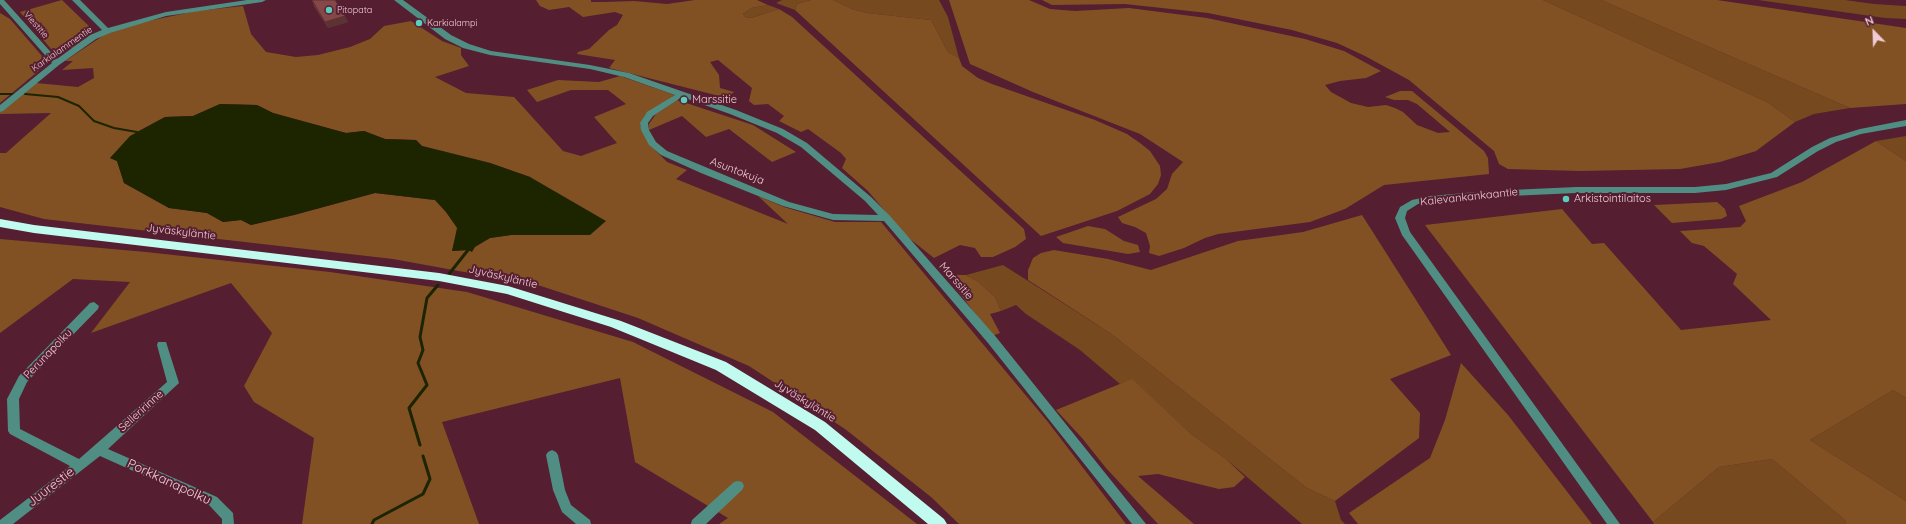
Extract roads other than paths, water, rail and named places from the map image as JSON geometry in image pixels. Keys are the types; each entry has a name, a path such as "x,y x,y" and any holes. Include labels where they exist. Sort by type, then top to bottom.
{"highway":[{"name":"Jyväskyläntie","path":"0,223 34,229 438,277 508,290 616,324 720,366 820,426 939,524"}],"street":[{"name":"Viestitie","path":"0,0 56,63"},
{"path":"76,0 107,31"},
{"name":"Karkialammentie","path":"0,109 56,63 93,37 107,31 166,14 262,0"},
{"name":"Marssitie","path":"398,0 448,37 466,46 490,53 590,67 626,75 740,114 780,131 804,145 868,199 887,218 992,340 1140,524"},
{"name":"Asuntokuja","path":"682,94 650,114 644,123 645,130 652,143 664,153 786,204 833,217 887,218"},
{"name":"Kalevankankaantie","path":"1614,524 1405,233 1400,218 1403,209 1416,202 1430,199 1494,194 1569,190 1695,190 1726,187 1774,175 1815,149 1834,140 1860,132 1906,123"},
{"name":"Perunapolku","path":"79,466 14,431 13,399 23,379 94,306"},
{"name":"Selleririnne","path":"99,450 173,383 162,345"},
{"name":"Juurestie","path":"4,524 99,450"},
{"name":"Porkkanapolku","path":"99,450 213,501 228,517 228,524"},
{"path":"552,455 559,490 566,508 585,524"},
{"path":"697,524 738,486"}],"waterway":[{"path":"0,94 13,94"},
{"path":"25,94 58,97 79,106 94,121 114,128 137,132"},
{"path":"449,274 468,250"},
{"path":"420,445 409,408 427,385 418,363 423,350 420,337 427,298 438,285"},
{"path":"372,524 374,520 423,494 430,479 423,456"}],"place":[{"name":"Pitopata","path":"329,10"},
{"name":"Karkialampi","path":"419,23"},
{"name":"Marssitie","path":"684,100"},
{"name":"Arkistointilaitos","path":"1566,199"}]}
